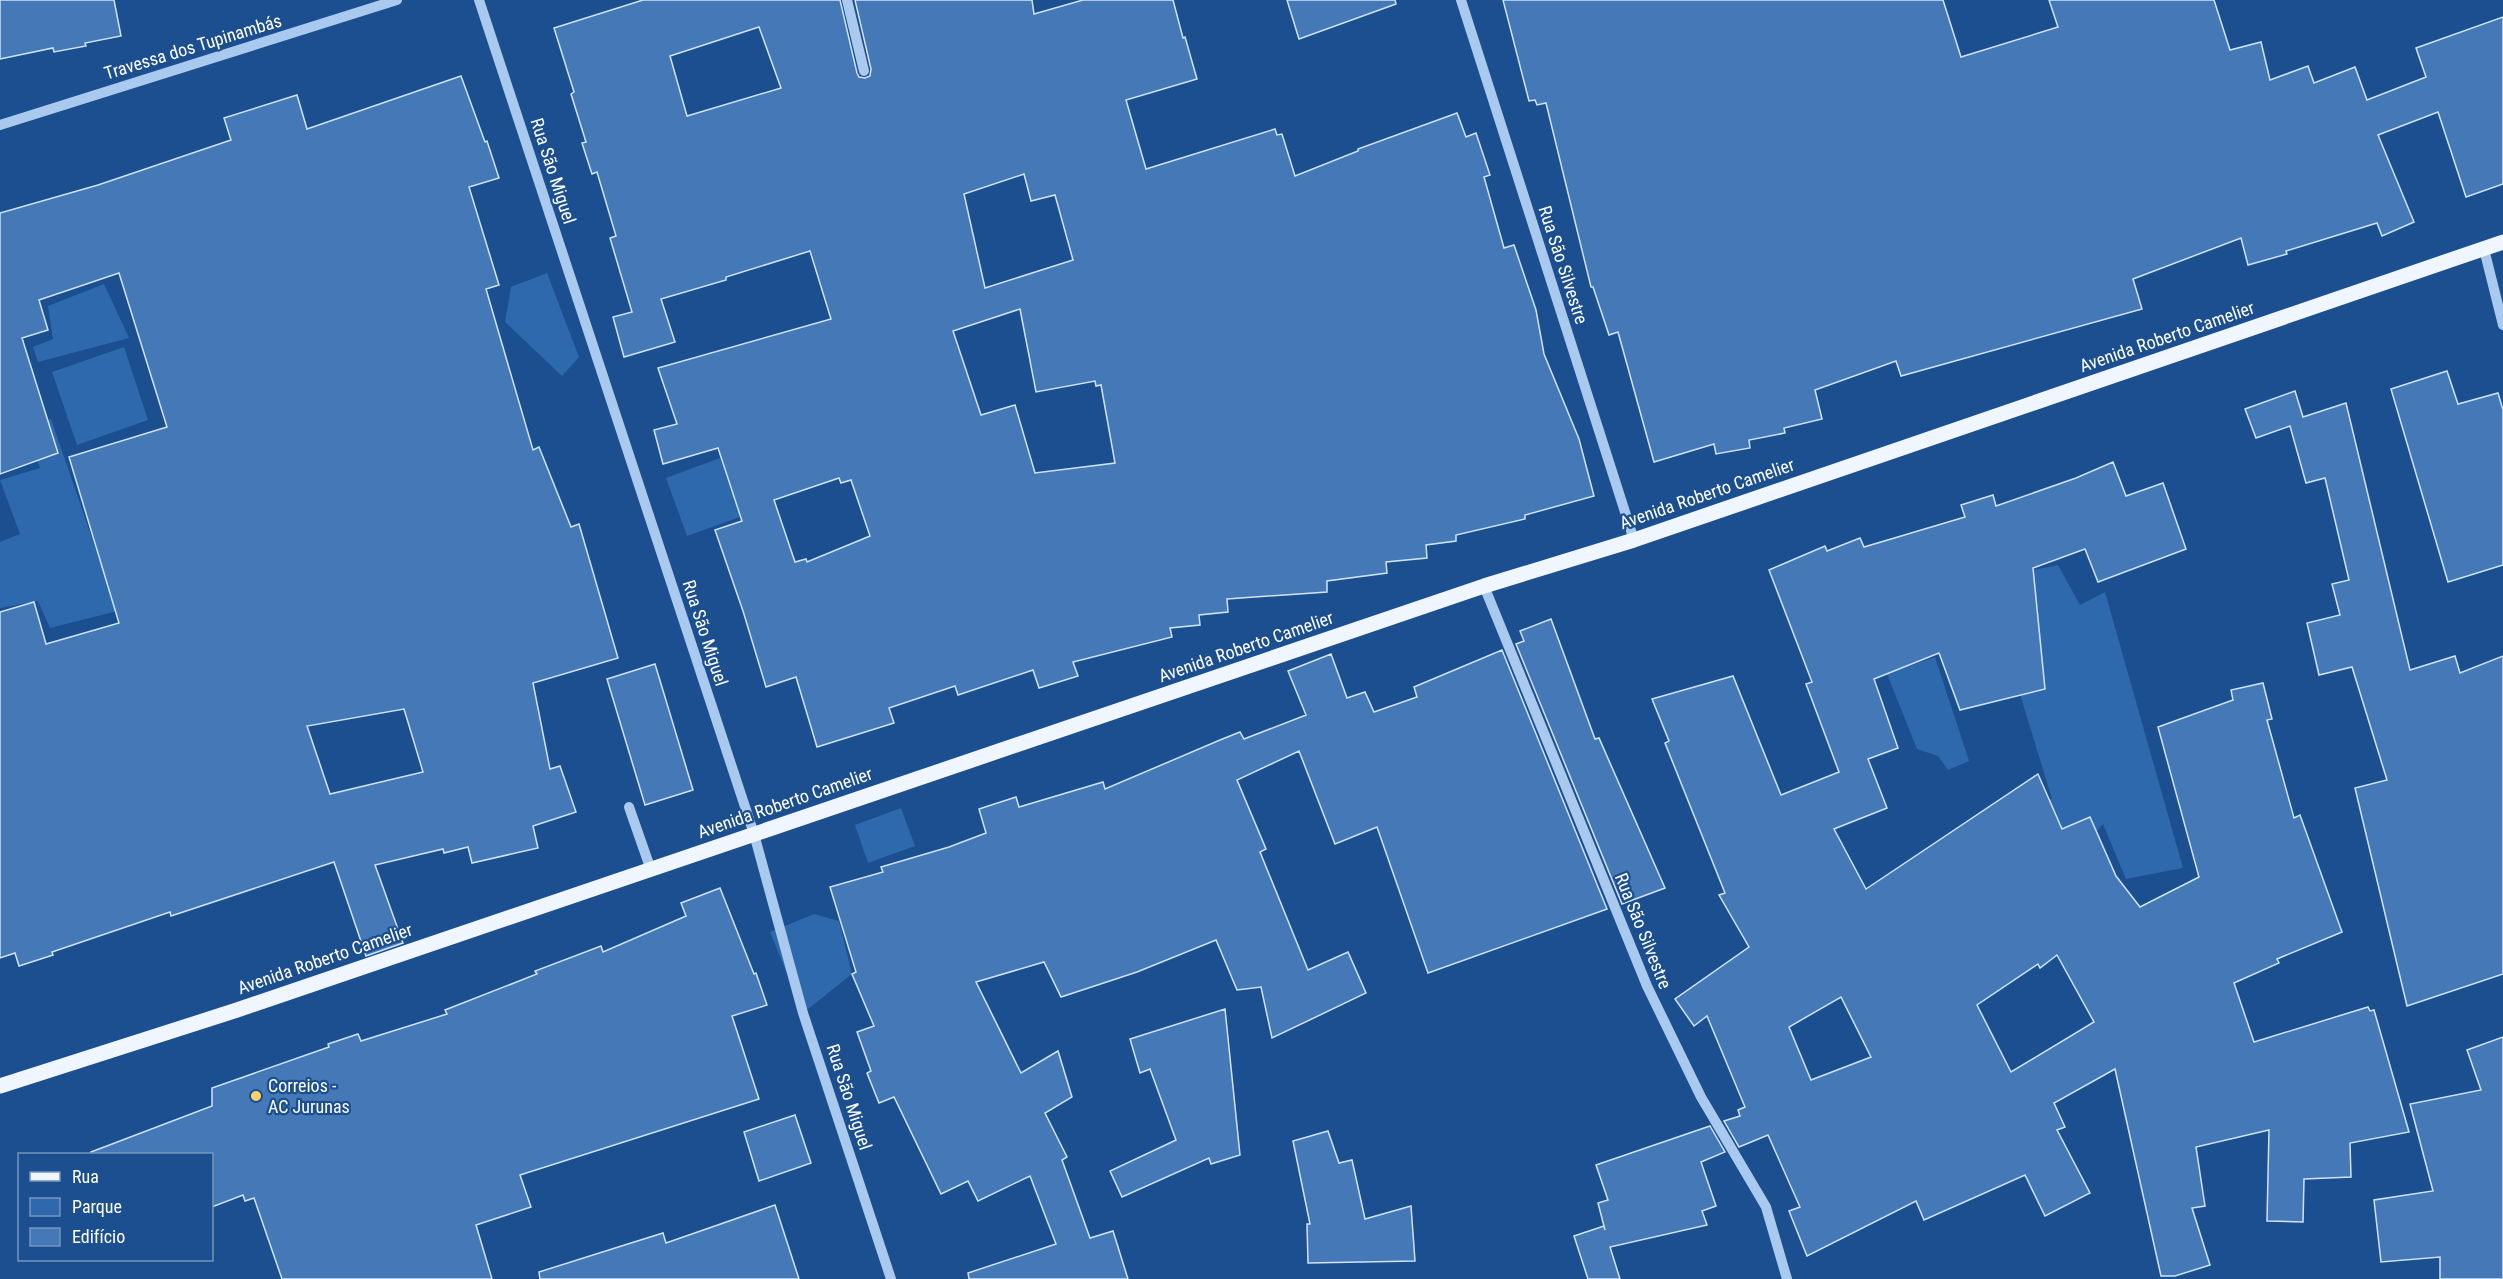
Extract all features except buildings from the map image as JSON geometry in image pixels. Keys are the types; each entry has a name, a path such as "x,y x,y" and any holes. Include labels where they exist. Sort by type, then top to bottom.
{"main road":[{"name":"Avenida Roberto Camelier","path":"0,1086 237,1010 1484,586 1634,540 2503,243"}],"street":[{"name":"Travessa dos Tupinambás","path":"0,125 397,0"},
{"name":"Rua São Miguel","path":"479,0 754,834 803,1013 891,1279"},
{"path":"847,0 864,71"},
{"name":"Rua São Silvestre","path":"1461,0 1634,540"},
{"path":"2484,249 2503,325"},
{"name":"Rua São Silvestre","path":"1484,586 1647,986 1701,1097 1766,1207 1787,1279"},
{"path":"629,807 651,870"}],"green space":[{"path":"547,273 579,357 562,376 505,322 511,287"},
{"path":"104,284 129,338 38,362 33,347 53,339 48,306"},
{"path":"124,347 148,420 77,445 52,372"},
{"path":"51,419 117,611 50,628 38,601 0,608 0,542 20,534 0,480 40,468 26,427"},
{"path":"720,458 740,517 687,536 666,478"},
{"path":"2058,565 2080,605 2105,592 2183,868 2126,879 2103,824 2073,857 2020,805 2052,799 2016,681 2003,627 2039,611 2019,573"},
{"path":"1935,657 1969,761 1948,770 1938,756 1917,749 1887,674"},
{"path":"901,808 915,846 868,863 855,825"},
{"path":"814,914 839,921 852,974 803,1013 770,932"}],"place":[{"name":"Correios - AC Jurunas","path":"256,1096"}]}
